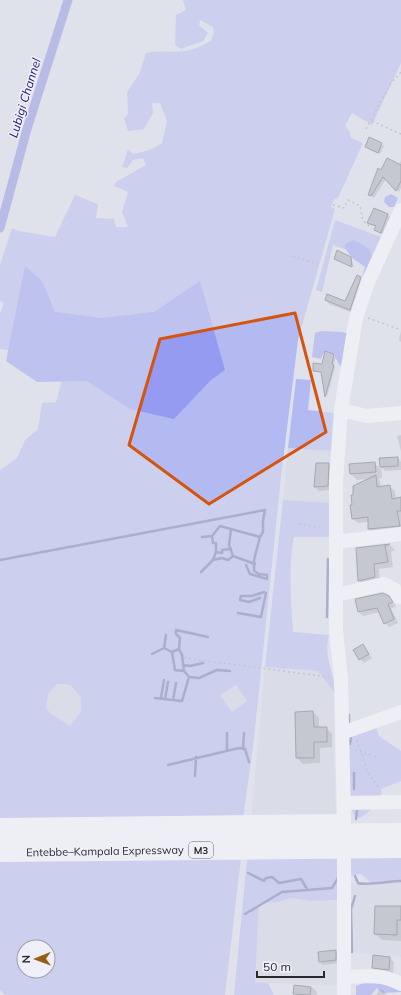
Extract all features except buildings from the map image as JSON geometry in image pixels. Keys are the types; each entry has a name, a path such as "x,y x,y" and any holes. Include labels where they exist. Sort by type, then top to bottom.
{"highway":[{"name":"Entebbe–Kampala Expressway","path":"0,836 401,833"},
{"name":"Entebbe–Kampala Expressway","path":"0,852 401,848"}],"street":[{"path":"344,995 344,803 347,731 336,631 336,480 341,410 347,363 357,314 368,282 401,210"},
{"path":"341,410 367,416 401,413"},
{"path":"336,536 401,534"},
{"path":"336,595 384,584 394,590 399,597 401,596"},
{"path":"347,731 401,712"},
{"path":"344,803 401,802"},
{"path":"0,825 344,821"},
{"path":"345,976 379,976 390,978 401,984"}],"path":[{"path":"366,129 391,83 401,72"},
{"path":"371,120 401,134"},
{"path":"333,205 344,208 348,200 350,200 360,206 363,221 372,228"},
{"path":"293,256 318,264"},
{"path":"357,314 401,330"},
{"path":"299,524 336,536"},
{"path":"184,658 341,678"},
{"path":"347,731 362,753 368,773 379,788"},
{"path":"350,746 362,753 377,757"}],"highlighted area":[{"path":"295,313 326,432 209,504 129,445 160,339"}],"shaded area":[{"path":"183,0 401,0 401,63 372,125 352,113 345,126 350,132 351,138 363,143 338,198 334,199 331,207 335,209 298,340 281,477 254,739 243,819 0,821 0,470 17,458 25,440 38,429 42,403 56,402 68,358 0,349 0,314 4,303 0,301 0,265 12,228 19,231 55,237 75,195 98,204 96,218 114,219 116,227 128,227 122,212 128,192 114,186 116,182 146,165 143,158 133,160 127,168 122,167 128,149 133,154 150,150 162,143 167,121 160,103 152,103 153,113 144,129 128,131 124,119 128,114 127,92 139,74 146,53 188,50 211,41 214,33 213,27 200,20 199,25 208,33 203,41 181,49 175,45 176,15 186,10","holes":["57,684 70,685 81,697 81,712 70,726 50,713 46,707 48,694","236,685 247,701 232,712 220,695"]},
{"path":"391,194 398,198 394,207 389,207 384,202 385,197"},
{"path":"335,220 384,238 374,259 333,245 322,292 316,290"},
{"path":"353,240 369,249 371,255 373,266 362,278 365,267 351,257 345,248 345,244"},
{"path":"25,266 42,281 55,312 102,318 154,312 200,281 225,370 211,380 174,419 130,409 87,381 37,382 6,361"},
{"path":"321,331 343,332 349,335 346,359 340,366 333,353 324,352 321,359 312,357 315,333"},
{"path":"296,379 311,380 308,410 335,413 332,451 288,448"},
{"path":"288,448 332,451 332,503 283,500"},
{"path":"283,500 332,503 332,537 294,537 290,584 293,632 329,635 327,650 336,695 318,671 265,667"},
{"path":"265,667 318,671 336,695 334,758 336,815 251,819"},
{"path":"57,684 70,685 81,697 81,712 70,726 50,713 46,707 48,694"},
{"path":"235,685 247,701 232,712 220,695"},
{"path":"376,727 379,736 401,751 401,781 381,789 378,802 360,818 354,816 352,810 345,738"},
{"path":"401,856 401,881 370,882 361,874 350,875 351,857"},
{"path":"241,858 225,995 5,995 0,990 0,859"},
{"path":"339,858 340,900 312,901 291,898 279,902 259,903 255,982 268,983 274,995 234,995 247,859"},
{"path":"401,881 401,957 352,952 348,884"},
{"path":"291,898 312,901 340,900 338,986 255,982 259,903 279,902"},
{"path":"369,981 401,987 401,992 383,993 377,988 371,995 356,995 356,986"}],"waterway":[{"name":"Lubigi Channel","path":"0,228 27,129 68,0"},
{"path":"0,560 265,510 263,532 260,537 254,560 254,571 259,574 267,575 267,579 250,574 246,565"},
{"path":"202,537 212,536 220,526 260,537"},
{"path":"231,529 229,545 233,556 255,564"},
{"path":"212,536 213,543 216,543 216,552 213,560"},
{"path":"216,552 222,553 222,550 231,549"},
{"path":"201,572 213,560 222,558 228,560 233,556"},
{"path":"327,617 328,559"},
{"path":"238,613 261,617 266,593 264,592 252,596 241,596 240,600 249,602 260,598"},
{"path":"179,649 180,638 176,634 176,630 208,637"},
{"path":"164,648 166,635"},
{"path":"152,654 164,648 172,652 175,670 184,671 189,677 199,678 217,670 230,671"},
{"path":"172,652 179,649 182,655 184,671"},
{"path":"183,665 190,666 203,663"},
{"path":"155,698 182,701 189,677"},
{"path":"161,698 164,680"},
{"path":"165,699 168,682"},
{"path":"173,700 176,683"},
{"path":"349,715 349,726"},
{"path":"227,733 227,750"},
{"path":"243,749 244,733"},
{"path":"350,744 351,736"},
{"path":"168,765 239,748 245,749 249,762"},
{"path":"195,776 196,757"},
{"path":"354,773 354,789"},
{"path":"356,819 357,811"},
{"path":"248,873 264,881 266,878 272,877 279,883 301,879 307,889"},
{"path":"355,876 358,883 362,884 401,881"},
{"path":"245,914 282,892 332,888 338,878"},
{"path":"352,952 351,909 355,896"}]}
